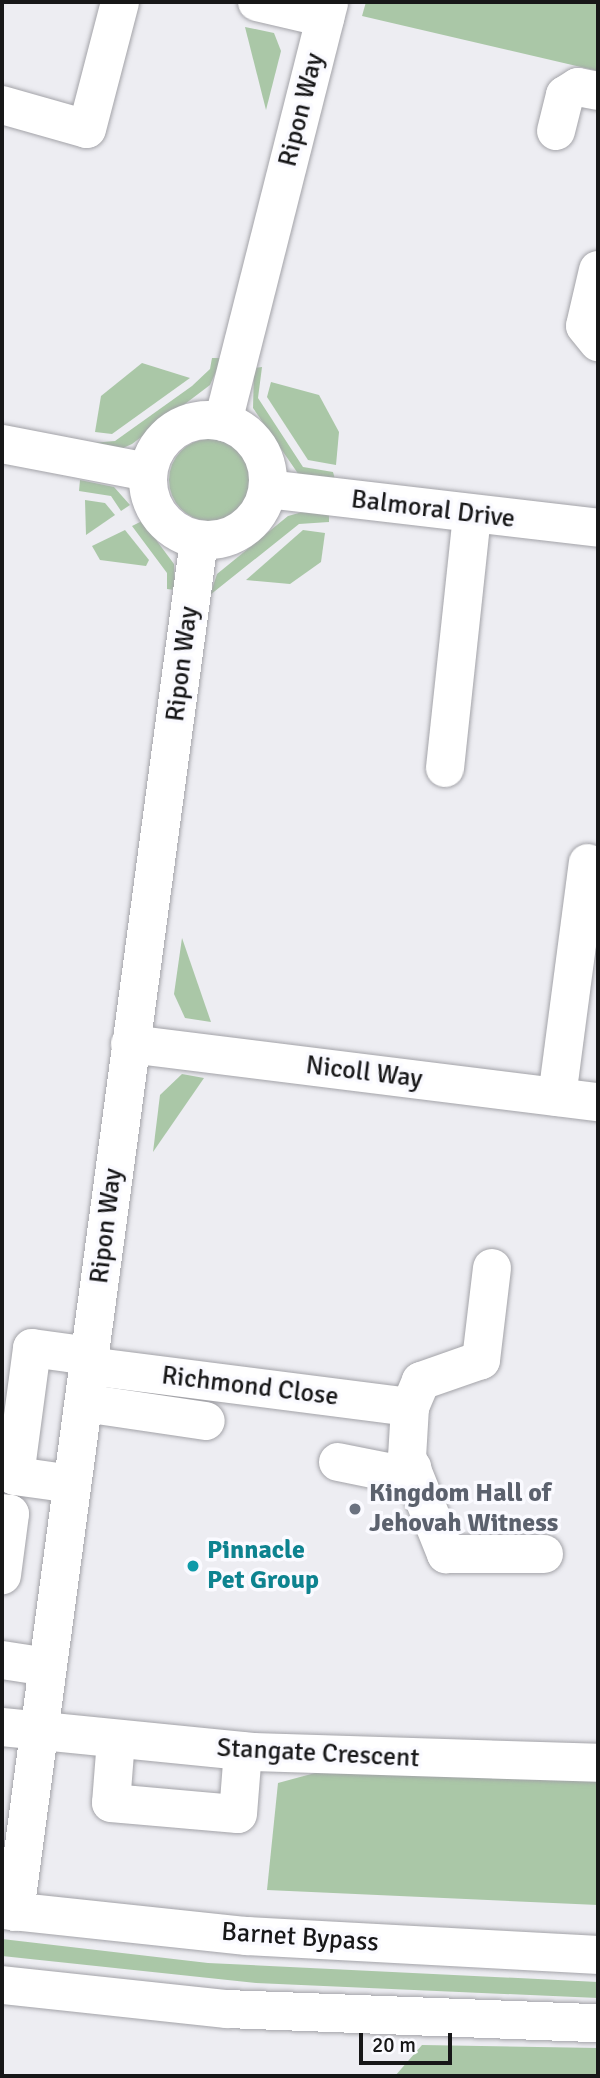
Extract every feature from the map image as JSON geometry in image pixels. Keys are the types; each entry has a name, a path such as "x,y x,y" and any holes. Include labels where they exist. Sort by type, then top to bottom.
{"main road":[{"path":"2,105 87,129 120,2"},
{"path":"257,2 327,10"},
{"name":"Ripon Way","path":"223,422 327,10"},
{"path":"556,131 565,95 578,87 598,91"},
{"path":"598,270 585,326 598,342"},
{"path":"223,422 258,447 268,489 244,528 199,540 166,524 149,491 148,472 154,453 183,425 223,422"},
{"path":"2,444 148,472"},
{"name":"Balmoral Drive","path":"268,489 472,516 598,528"},
{"path":"445,768 472,516"},
{"name":"Ripon Way","path":"8,1911 20,1730 47,1667 199,540"},
{"path":"557,1097 588,863"},
{"name":"Nicoll Way","path":"130,1044 598,1102"},
{"path":"492,1268 481,1360 421,1381 410,1407 412,1468 446,1554 544,1554"},
{"path":"72,1484 15,1476 32,1349 88,1375 206,1421"},
{"name":"Richmond Close","path":"88,1375 410,1407"},
{"path":"338,1462 392,1473 412,1468"},
{"path":"2,1513 10,1514 2,1575"},
{"path":"2,1660 47,1667"},
{"name":"Stangate Crescent","path":"20,1730 243,1751 598,1763"},
{"path":"116,1740 111,1803 238,1814 243,1751"},
{"name":"Barnet Bypass","path":"8,1911 247,1936 598,1955"},
{"path":"2,1985 227,2009 598,2023"}],"green space":[{"path":"366,2 598,2 598,71 362,16"},
{"path":"245,27 274,33 281,51 266,110"},
{"path":"212,358 222,358 210,385 132,444 121,449 81,444 115,441 192,386 210,369"},
{"path":"142,363 190,378 112,434 95,432 101,396"},
{"path":"262,367 258,398 303,467 333,472 336,483 299,475 253,408 254,368"},
{"path":"271,382 319,395 339,432 336,465 308,460 267,397"},
{"path":"202,439 218,439 233,446 244,457 251,472 248,496 239,509 218,521 202,521 187,514 176,503 169,488 169,472 176,457 187,446"},
{"path":"80,480 114,487 130,505 121,511 111,496 79,491"},
{"path":"85,500 105,503 115,515 86,535"},
{"path":"306,511 329,513 329,522 299,524 210,595 217,574 288,516"},
{"path":"142,521 174,564 175,590 167,589 167,573 132,526"},
{"path":"125,530 149,560 146,566 100,560 92,546"},
{"path":"303,530 325,533 321,562 290,584 246,580"},
{"path":"182,938 211,1022 185,1018 174,994"},
{"path":"182,1074 204,1078 153,1152 160,1095"},
{"path":"326,1770 598,1776 598,1905 267,1890 278,1783"},
{"path":"2,1939 208,1963 598,1982 598,1998 256,1983 2,1956"},
{"path":"422,2045 598,2048 598,2076 395,2076"}],"place":[{"name":"Kingdom Hall of Jehovah Witness","path":"355,1509"},
{"name":"Pinnacle Pet Group","path":"193,1566"}]}
